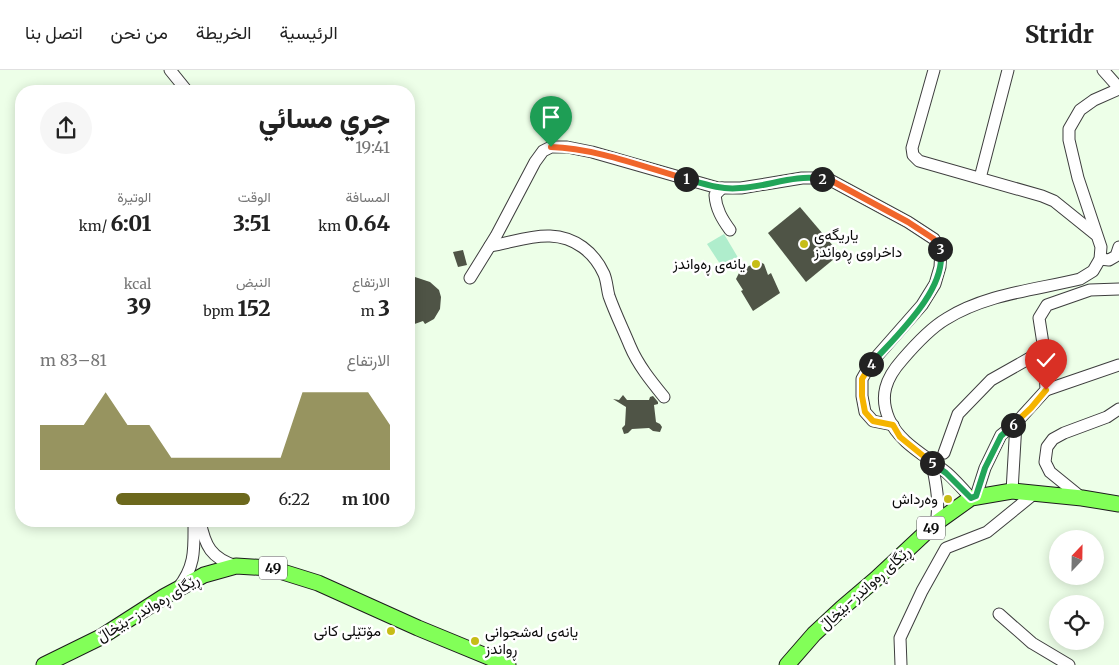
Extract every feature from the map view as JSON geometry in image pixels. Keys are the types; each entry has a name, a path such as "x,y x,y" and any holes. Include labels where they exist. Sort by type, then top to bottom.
{"main road":[{"name":"ڕێگای ڕەواندز-بێخاڵ","path":"787,665 828,621 936,523 973,497 1012,491 1119,504"},
{"name":"ڕێگای ڕەواندز-بێخاڵ","path":"44,665 102,637 204,575 236,566 270,568 318,582 418,628 508,665"}],"street":[{"path":"170,70 182,85"},
{"path":"934,70 912,148 913,154 919,161 1042,196 1054,201 1097,235"},
{"path":"980,178 1008,70"},
{"path":"1103,70 1119,88 1094,100 1080,110 1069,129 1069,140 1078,178 1102,247 1100,259 1093,271 1080,279 988,300 946,319 909,352 888,377 884,404 889,420 900,437 973,497 1001,436 1016,423 1046,390 1119,365"},
{"path":"470,278 490,246 535,162 543,151 551,147 592,152 722,188 741,188 802,178 832,181 908,222 934,239 941,250 940,268 935,284 922,305 871,363 862,379 862,396 865,412 873,421 893,425"},
{"path":"722,188 715,195 716,203 723,220 730,230"},
{"path":"490,246 526,238 550,236 564,238 582,246 595,258 605,275 609,295 631,348 646,375 664,397"},
{"path":"1100,259 1109,260 1116,256 1119,247"},
{"path":"1046,390 1040,318 1047,305 1090,290 1119,289"},
{"path":"944,453 958,414 984,386 991,380 1044,350"},
{"path":"1082,498 1050,472 1046,462 1047,447 1053,439 1064,433 1106,417 1119,409"},
{"path":"1012,491 1016,423"},
{"path":"932,463 938,496 936,523"},
{"path":"901,665 900,638 922,591 946,548 987,532 1035,493"},
{"path":"177,590 187,578 193,560 194,527"},
{"path":"202,527 206,545 226,563 236,566"},
{"path":"999,614 1032,643 1069,665"}],"green space":[{"path":"724,234 740,261 724,270 707,244"}],"building":[{"name":"یاریگەی داخراوی ڕەواندز","path":"800,207 840,254 806,282 768,233"},
{"path":"463,250 467,265 458,267 453,252"},
{"path":"758,261 764,264 768,275 771,273 780,293 753,311 736,279 740,271"},
{"path":"415,277 430,282 439,290 441,297 440,309 434,319 425,324 423,321 415,324"},
{"path":"623,395 627,400 649,400 653,396 658,402 658,404 654,405 656,422 662,427 660,432 649,428 632,429 624,434 622,428 625,425 626,407 613,399 619,400"}],"place":[{"name":"یاریگەی داخراوی ڕەواندز","path":"804,244"},
{"name":"یانەی ڕەواندز","path":"756,264"},
{"name":"وەرداش","path":"948,499"},
{"name":"مۆتێلی کانی","path":"391,631"},
{"name":"یانەی لەشجوانی ڕواندز","path":"475,641"}],"route":[{"path":"551,147 592,152 718,188 741,188 802,178 832,181 908,222 934,239 941,250 940,268 935,284 922,305 871,363 862,379 862,396 865,412 873,421 893,425 900,437 946,473 971,498 976,496 985,468 1001,436 1031,408 1046,390"}]}
